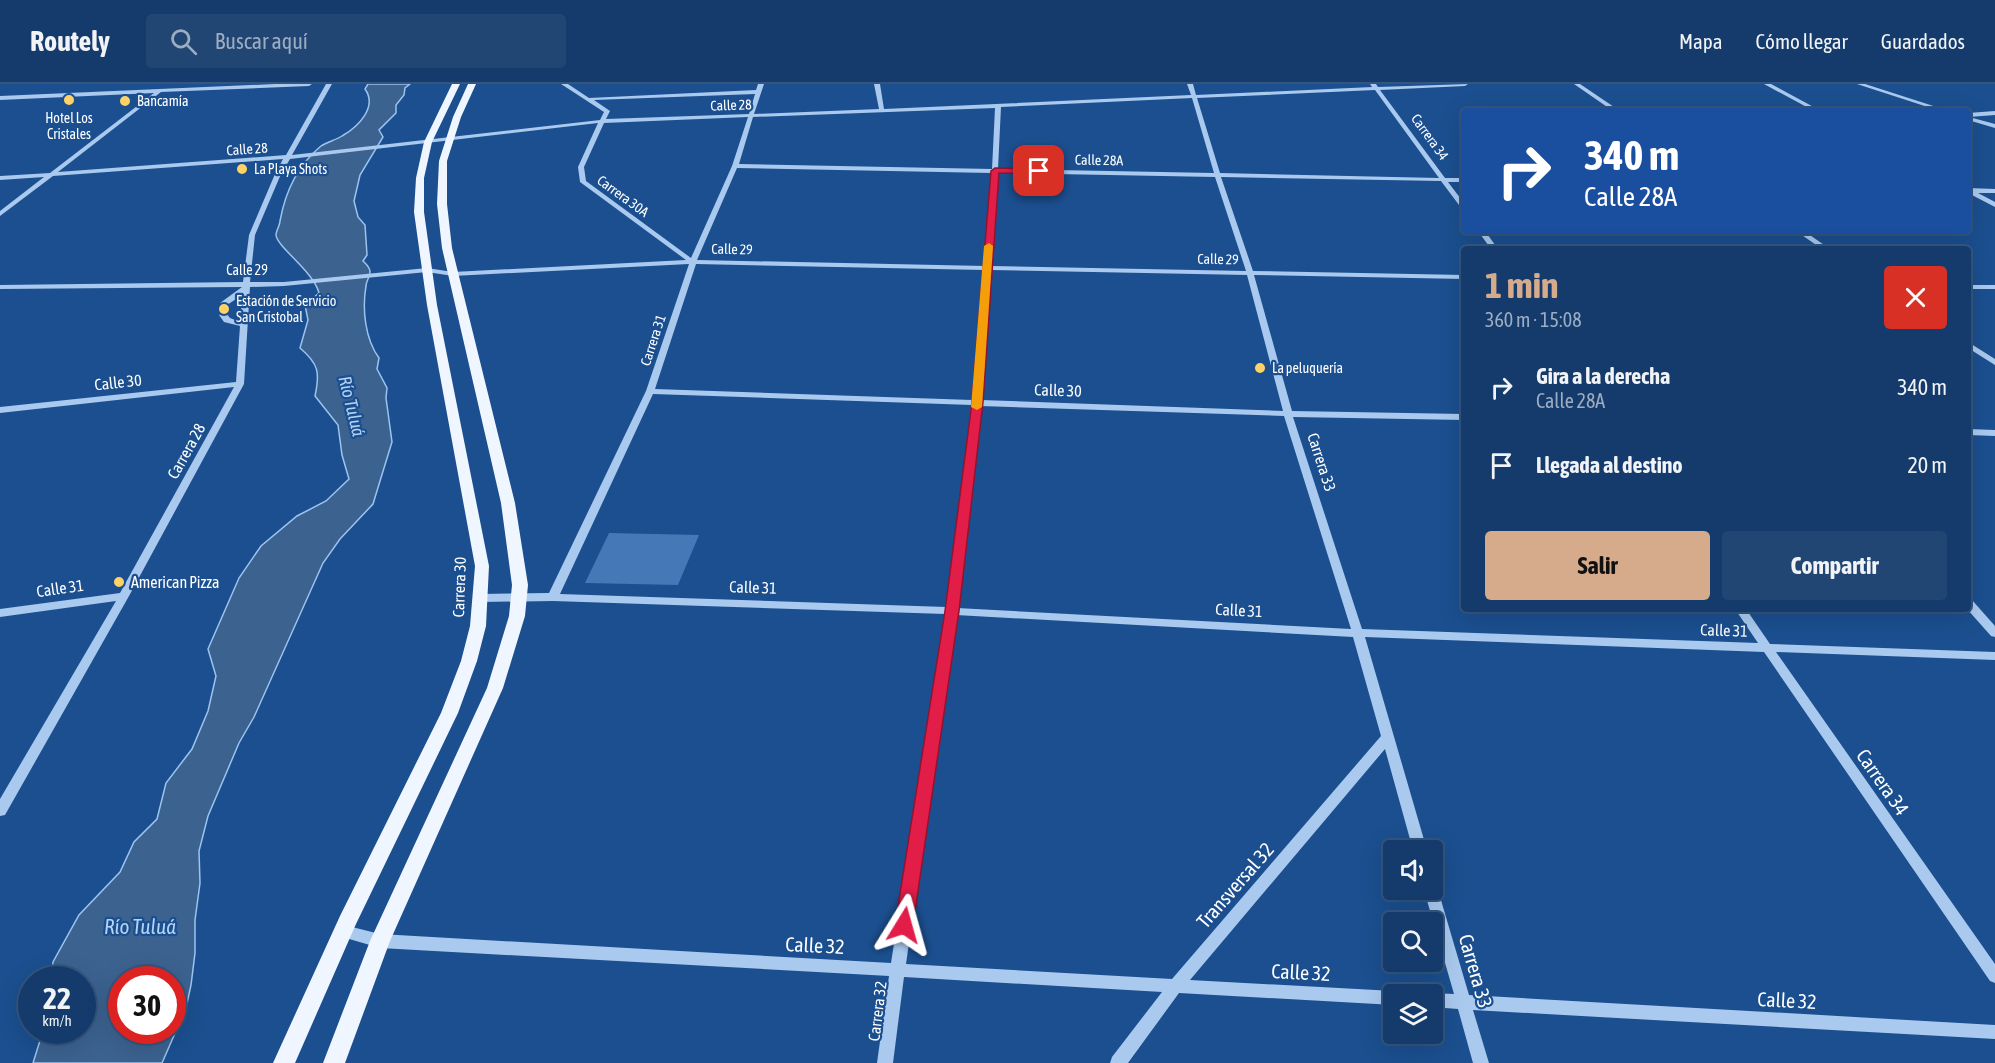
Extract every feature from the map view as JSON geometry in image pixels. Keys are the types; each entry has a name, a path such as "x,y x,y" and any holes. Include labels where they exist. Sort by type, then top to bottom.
{"main road":[{"name":"Carrera 30","path":"284,1063 344,931 433,749 463,682 476,635 482,566 432,305 419,196 422,164 428,142 456,84"},
{"path":"334,1063 380,941 495,688 507,655 517,616 519,597 516,558 508,503 453,274 446,238 441,189 443,161 449,140 472,84"}],"street":[{"path":"0,214 168,84"},
{"path":"0,98 309,84"},
{"name":"Carrera 28","path":"0,811 124,596 240,384 246,286 252,235 268,195 329,84"},
{"path":"564,84 607,111 604,121"},
{"name":"Carrera 31","path":"553,597 650,391 693,262 735,166 761,84"},
{"path":"877,84 882,111"},
{"name":"Carrera 33","path":"1190,84 1250,273 1288,414 1358,633 1417,840"},
{"name":"Calle 28","path":"0,178 287,158 604,121 882,111 1374,86 1465,84"},
{"path":"1577,84 1613,108"},
{"path":"1767,84 1812,108"},
{"path":"1860,84 1936,108"},
{"name":"Carrera 34","path":"1374,86 1461,204"},
{"path":"590,99 758,92"},
{"name":"Carrera 32","path":"885,1063 952,611 977,402 998,106"},
{"path":"1971,116 1995,114"},
{"path":"1971,117 1995,126"},
{"name":"Carrera 30A","path":"604,121 584,160 583,182 693,262"},
{"name":"Calle 28A","path":"735,166 1461,180"},
{"path":"1971,190 1995,191"},
{"path":"1971,192 1995,204"},
{"path":"1483,234 1493,246"},
{"path":"1804,234 1822,246"},
{"name":"Calle 29","path":"0,287 246,286 428,270 453,274 693,262 1461,277"},
{"path":"225,303 246,286"},
{"path":"1971,287 1995,287"},
{"path":"223,315 227,320 243,325"},
{"path":"1971,346 1995,363"},
{"name":"Calle 30","path":"0,410 240,384"},
{"name":"Calle 30","path":"650,391 1288,414 1461,417"},
{"path":"1971,432 1995,433"},
{"name":"Calle 31","path":"0,613 124,596"},
{"name":"Calle 31","path":"481,598 553,597 952,611 1358,633 1995,656"},
{"path":"1971,606 1995,633"},
{"name":"Carrera 34","path":"1742,612 1995,976"},
{"name":"Transversal 32","path":"1118,1063 1174,986 1388,737"},
{"name":"Carrera 33","path":"1434,900 1481,1063"},
{"name":"Calle 32","path":"344,931 380,941 1383,997"},
{"name":"Calle 32","path":"1443,1001 1995,1032"}],"water":[{"name":"Río Tuluá","path":"368,84 410,84 405,88 404,95 396,105 396,113 379,130 383,137 360,175 354,201 358,217 365,225 367,255 363,261 369,267 370,272 365,295 366,324 370,342 379,358 377,369 387,388 386,398 392,442 373,504 340,539 323,563 254,717 239,743 208,816 199,851 200,883 195,920 195,953 186,1008 186,966 108,966 108,1044 170,1044 162,1063 33,1063 39,1044 96,1044 96,966 53,966 53,962 79,915 120,872 134,842 157,819 166,783 192,749 208,711 216,676 208,649 239,578 261,546 297,516 326,501 349,479 342,455 338,425 315,396 316,369 311,359 300,348 308,320 305,305 319,293 316,285 282,246 276,235 285,200 299,171 321,146 342,136 360,122 368,109 368,96 365,89"}],"building":[{"path":"609,533 699,535 678,585 585,583"}],"tunnel":[{"path":"223,315 224,303"}],"slow traffic":[{"path":"977,407 989,246"}],"place":[{"name":"Hotel Los Cristales","path":"69,100"},
{"name":"Bancamía","path":"125,101"},
{"name":"La Playa Shots","path":"242,169"},
{"name":"Estación de Servicio San Cristobal","path":"224,309"},
{"name":"La peluquería","path":"1260,368"},
{"name":"American Pizza","path":"119,582"}],"route":[{"path":"904,925 952,611 977,402 995,171 1039,171"}]}
